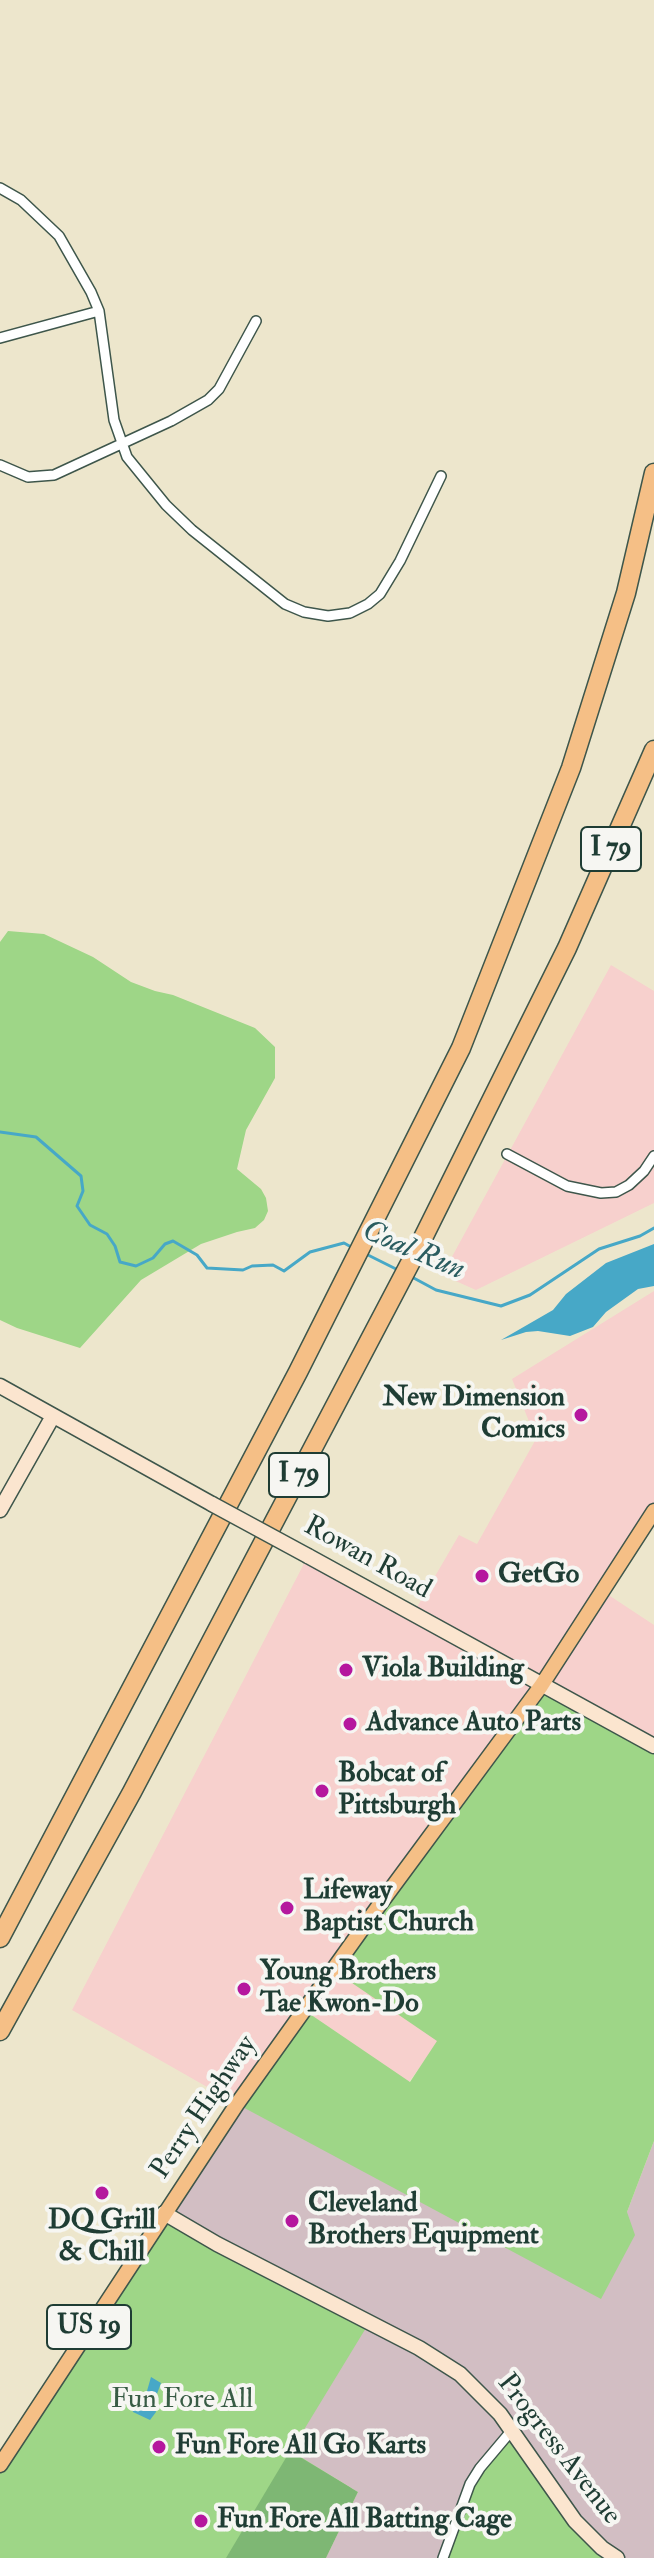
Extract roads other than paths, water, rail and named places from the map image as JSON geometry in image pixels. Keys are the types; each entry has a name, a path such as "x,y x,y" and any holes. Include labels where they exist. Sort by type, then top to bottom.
{"highway":[{"name":"I 79","path":"3,1932 298,1372 461,1048 571,768 626,593 654,473"},
{"name":"I 79","path":"0,2031 139,1778 417,1250 567,948 639,786 654,741"},
{"path":"639,786 654,750"}],"main road":[{"name":"Perry Highway","path":"0,2465 164,2213 340,1959 541,1686 654,1511"}],"street":[{"path":"0,188 21,200 59,236 80,269 99,311 114,420 121,445 148,484 192,530 285,604 304,612 328,616 350,613 380,594 400,561 441,476"},
{"path":"0,338 99,311"},
{"path":"0,465 28,477 54,475 208,400 227,377 256,321"},
{"path":"507,1154 567,1186 601,1193 616,1192 629,1185 654,1156"},
{"name":"Rowan Road","path":"0,1386 654,1746"},
{"path":"0,1510 53,1416"},
{"name":"Progress Avenue","path":"164,2213 448,2365 481,2392 512,2430 575,2521 602,2548 617,2558"},
{"path":"443,2558 470,2484 512,2430"}],"water":[{"path":"654,1244 654,1286 638,1289 606,1312 593,1327 570,1336 538,1331 501,1340 553,1310 566,1294 606,1263"},
{"path":"151,2377 161,2383 154,2402 156,2412 150,2420 133,2412 131,2402 147,2391"}],"waterway":[{"name":"Coal Run","path":"0,1132 36,1137 81,1176 83,1191 77,1206 90,1225 107,1234 120,1262 136,1266 153,1258 165,1244 173,1241 197,1255 207,1268 243,1270 252,1266 273,1265 284,1271 310,1252 344,1243 353,1248"},
{"name":"Coal Run","path":"410,1276 436,1290 501,1306 530,1295 599,1249 640,1236 654,1228"},
{"name":"Coal Run","path":"364,1253 400,1271"}],"place":[{"name":"New Dimension Comics","path":"581,1415"},
{"name":"GetGo","path":"482,1576"},
{"name":"Viola Building","path":"346,1670"},
{"name":"Advance Auto Parts","path":"350,1724"},
{"name":"Bobcat of Pittsburgh","path":"322,1791"},
{"name":"Lifeway Baptist Church","path":"287,1908"},
{"name":"Young Brothers Tae Kwon-Do","path":"244,1989"},
{"name":"DQ Grill & Chill","path":"102,2193"},
{"name":"Cleveland Brothers Equipment","path":"292,2221"},
{"name":"Fun Fore All Go Karts","path":"159,2447"},
{"name":"Fun Fore All Batting Cage","path":"201,2521"}],"park label":[{"name":"Fun Fore All","path":"182,2401"}]}
